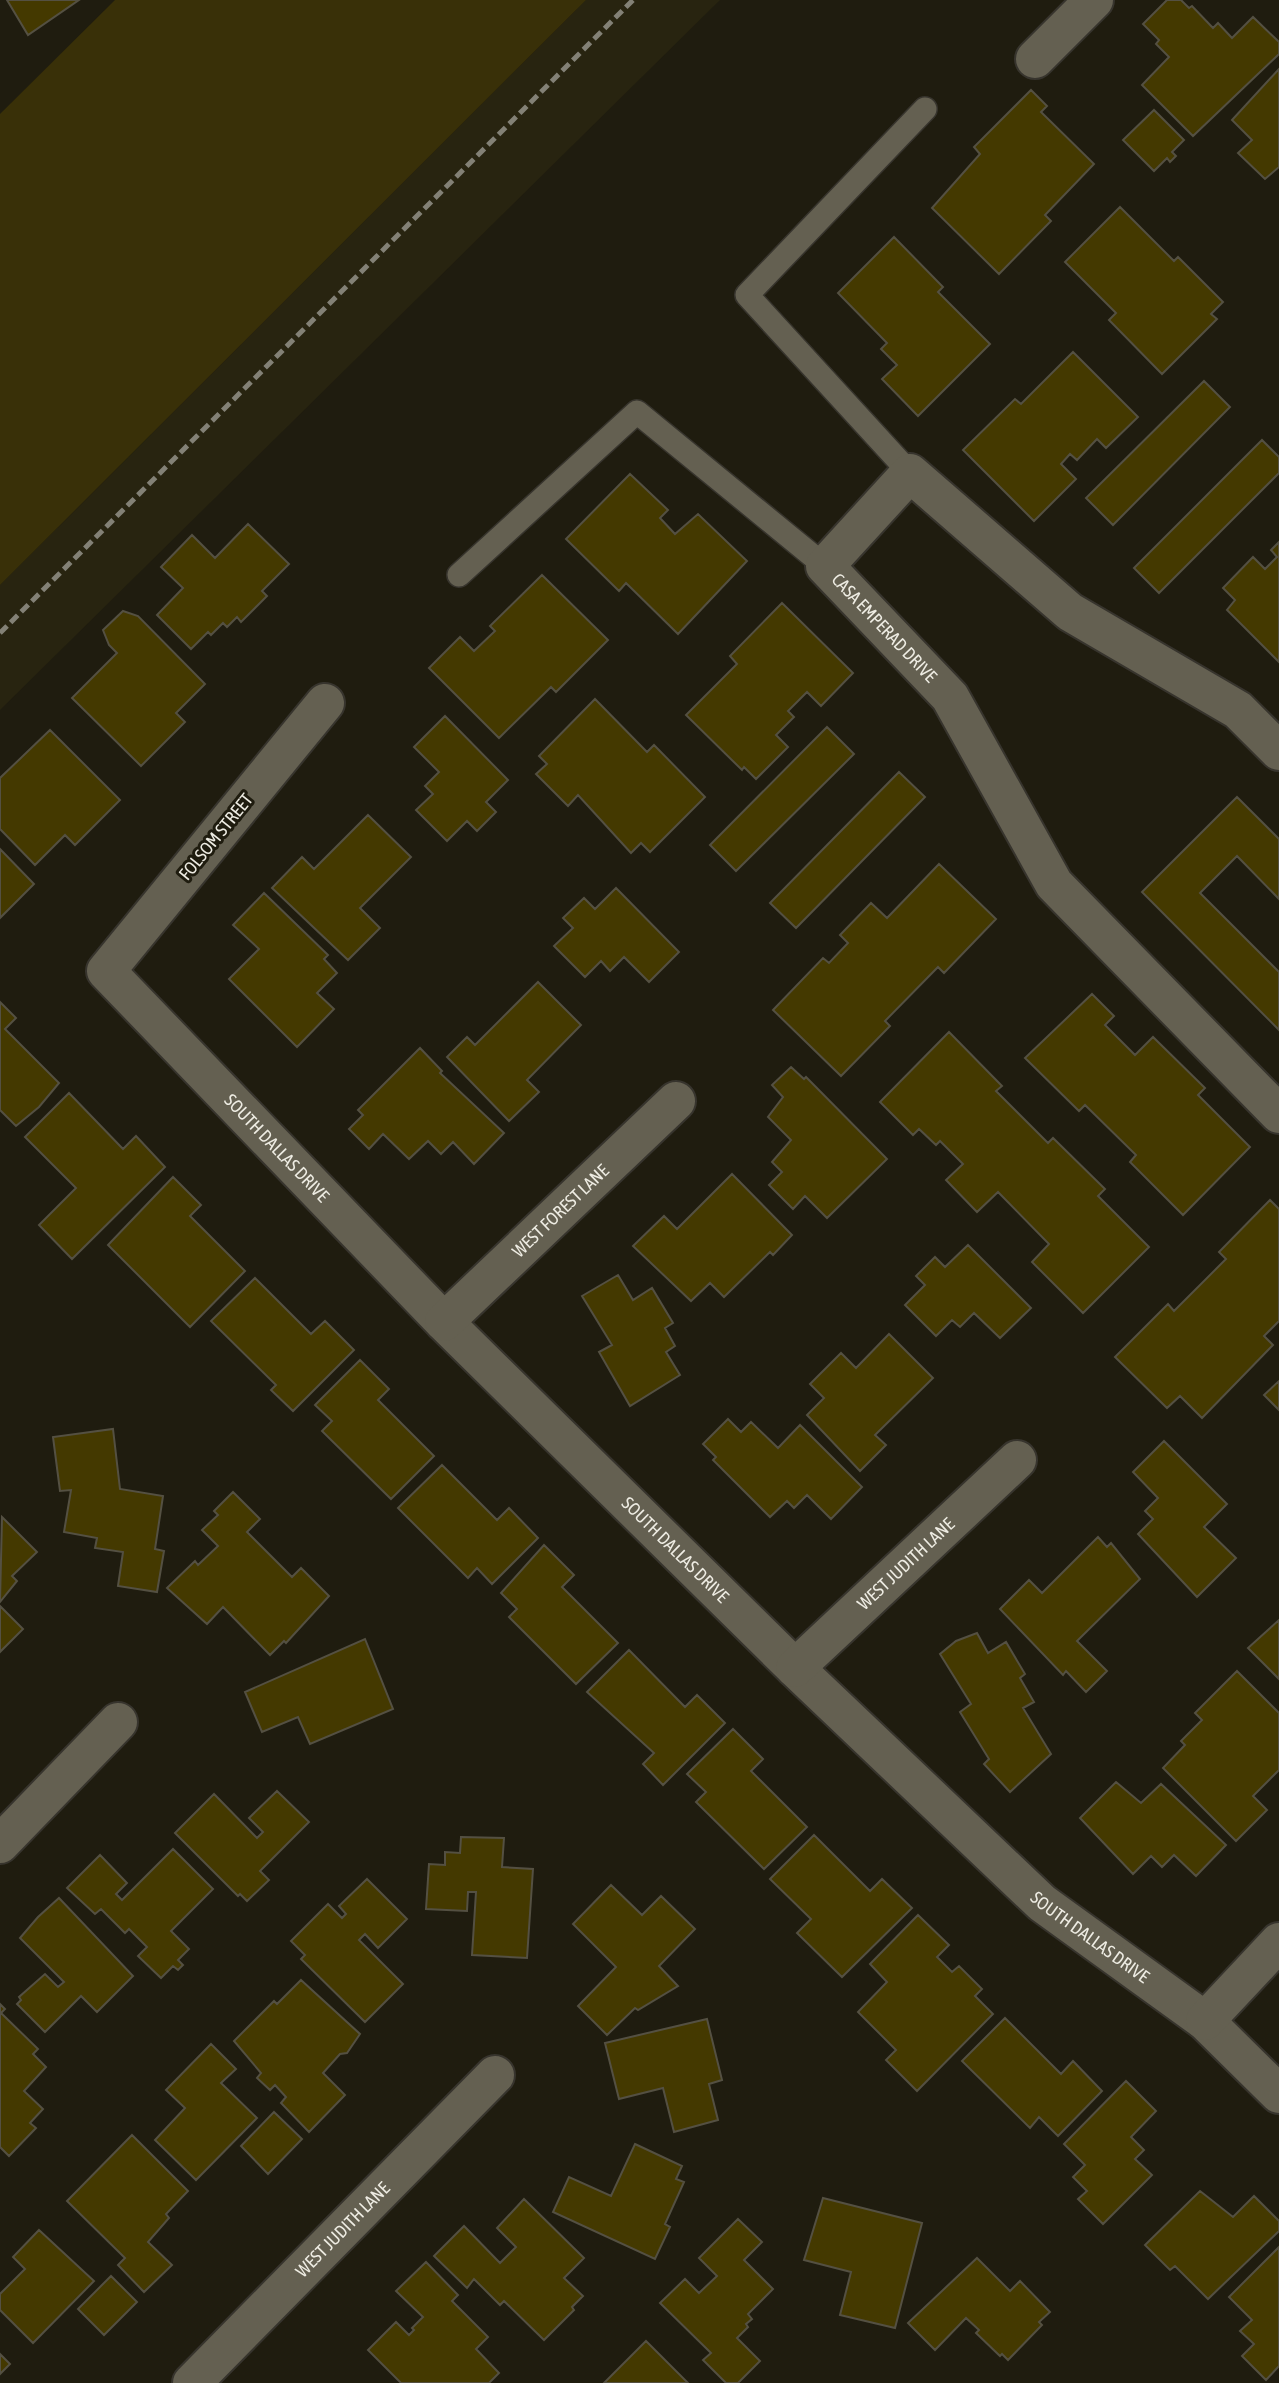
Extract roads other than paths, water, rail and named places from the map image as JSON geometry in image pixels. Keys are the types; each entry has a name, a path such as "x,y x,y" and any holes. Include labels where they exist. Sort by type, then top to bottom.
{"street":[{"path":"1035,59 1094,0"},
{"path":"910,474 1070,612 1238,710 1279,751"},
{"name":"CASA EMPERAD DRIVE","path":"910,474 825,566 950,697 1054,884 1279,1114"},
{"name":"FOLSOM STREET","path":"106,971 326,703"},
{"name":"SOUTH DALLAS DRIVE","path":"106,971 444,1322 795,1668 1042,1903 1205,2021 1279,2094"},
{"name":"WEST FOREST LANE","path":"444,1322 676,1101"},
{"name":"WEST JUDITH LANE","path":"795,1668 1017,1460"},
{"path":"0,1844 118,1722"},
{"path":"1205,2021 1279,1942"},
{"name":"WEST JUDITH LANE","path":"192,2383 495,2075"}],"lane":[{"path":"910,474 747,295 925,109"},
{"path":"459,575 637,412 825,566"}],"railway":[{"path":"0,633 633,0"}]}
